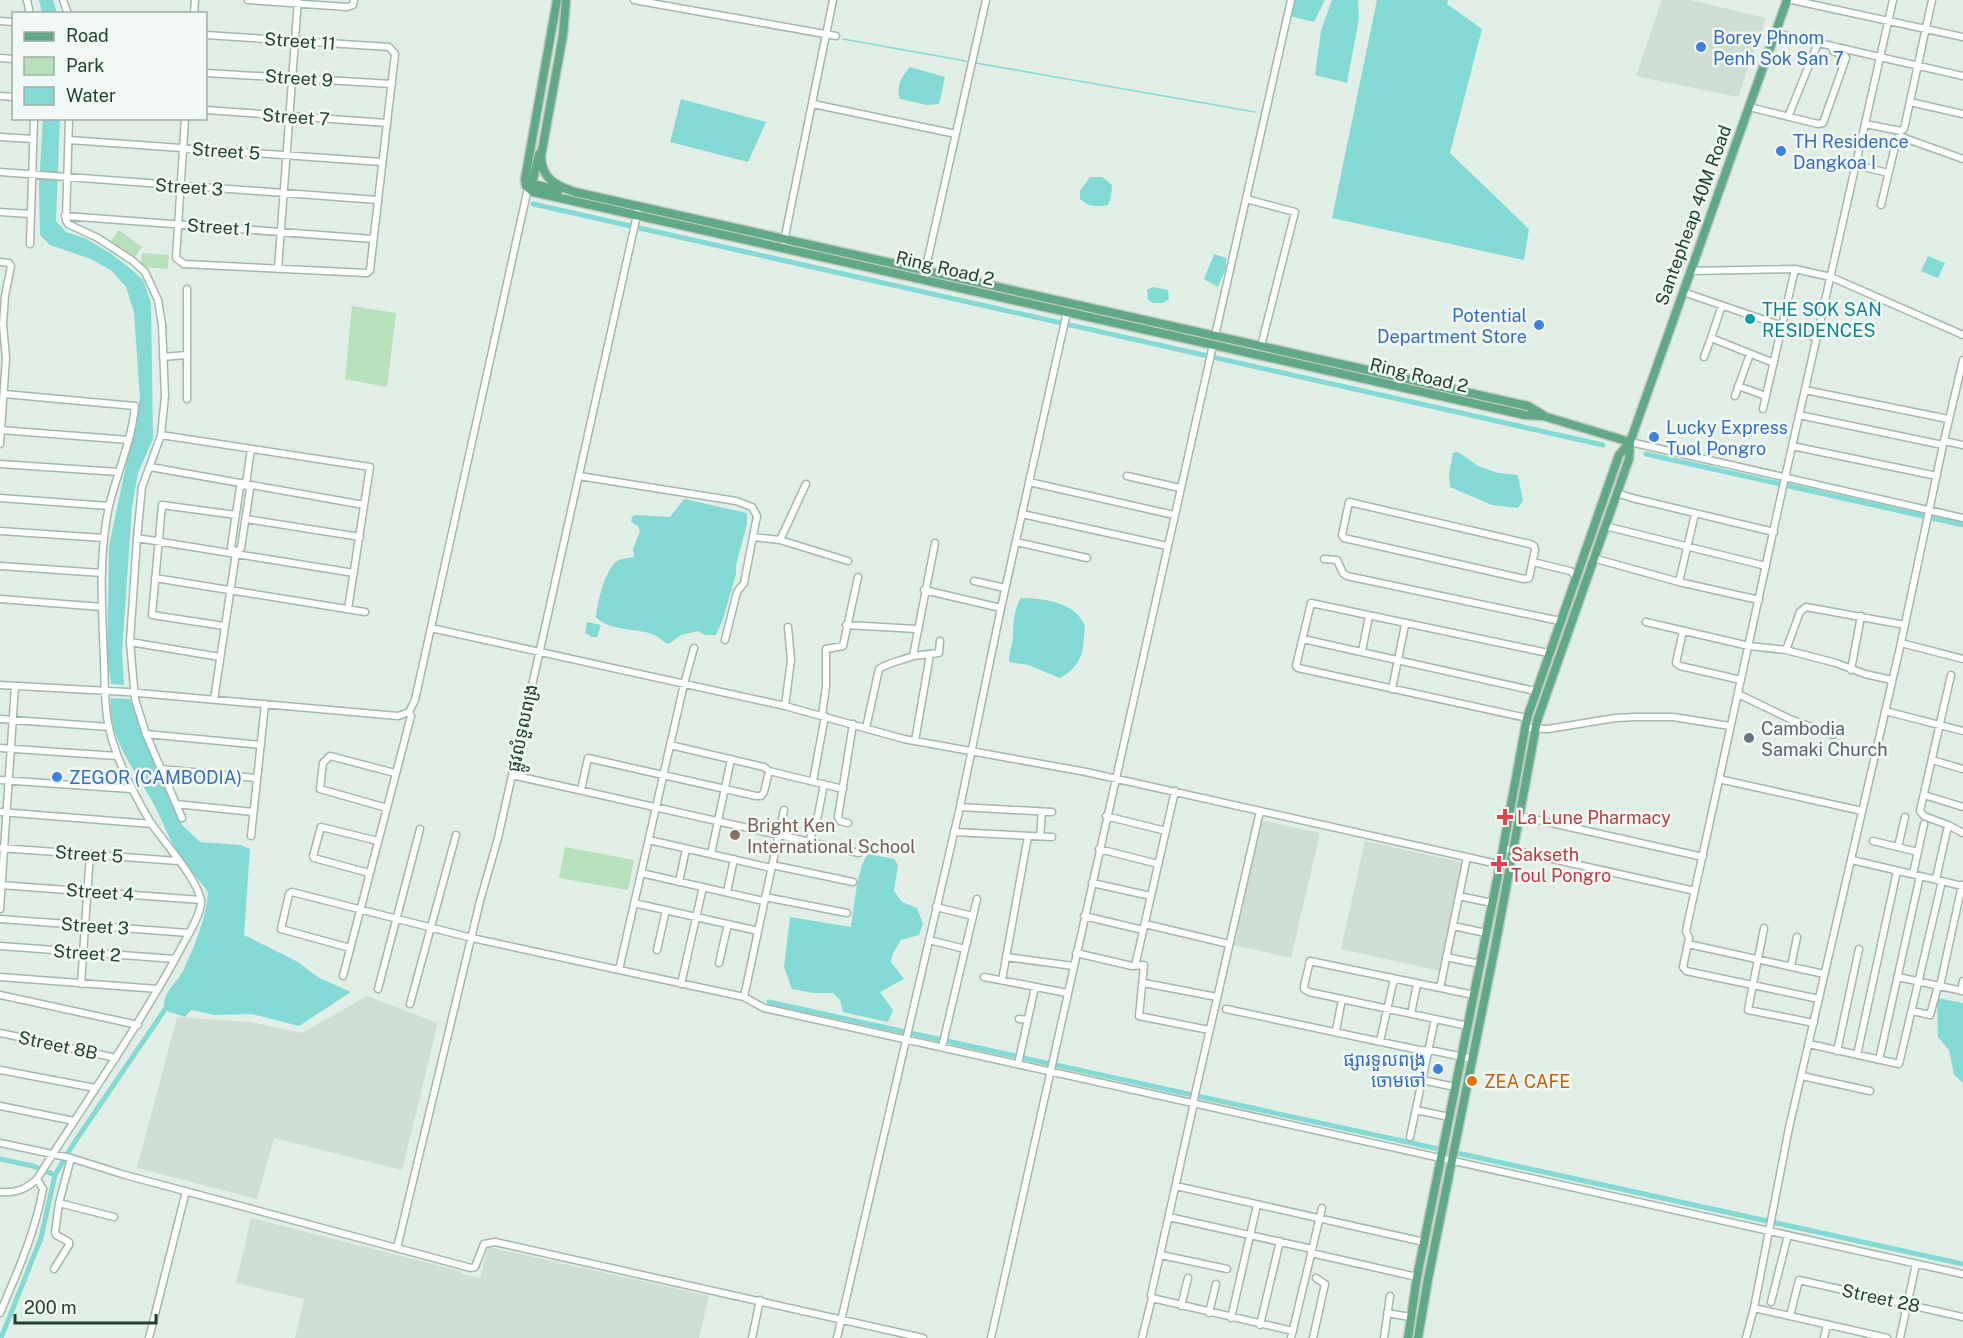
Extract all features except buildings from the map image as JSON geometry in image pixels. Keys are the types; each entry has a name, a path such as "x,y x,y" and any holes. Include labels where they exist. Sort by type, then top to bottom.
{"main road":[{"path":"557,0 525,179 530,186 575,192"},
{"name":"Ring Road 2","path":"566,0 563,35 541,162 547,176 555,184 575,192 924,275 1212,348 1525,415 1544,416 1630,442"},
{"name":"Santepheap 40M Road","path":"1630,442 1787,0"},
{"path":"530,186 542,146"},
{"name":"Ring Road 2","path":"530,186 537,194 636,220 783,243"},
{"name":"Ring Road 2","path":"1212,348 1262,346 1528,406 1544,416"},
{"path":"1418,1338 1514,850 1535,728 1546,690 1629,459 1630,442"},
{"path":"1408,1338 1417,1277 1500,865 1527,718 1619,455 1630,442"}],"street":[{"path":"248,0 352,3"},
{"path":"634,0 836,36"},
{"path":"783,243 833,0"},
{"path":"924,275 986,0"},
{"path":"990,1338 1291,0"},
{"path":"1792,0 1963,37"},
{"path":"1830,8 1832,0"},
{"path":"1819,999 1686,971 1683,967 1689,938 1686,931 1730,726 1893,0"},
{"path":"1865,124 1903,131 1932,0"},
{"path":"278,270 297,2"},
{"path":"1775,33 1963,75"},
{"name":"Street 11","path":"207,35 389,47 395,54 392,84"},
{"path":"1788,117 1818,43"},
{"path":"1749,107 1818,124 1823,123 1846,58 1833,51 1832,46"},
{"name":"Street 9","path":"207,72 392,84"},
{"path":"185,120 176,258 184,264 367,273 392,84"},
{"path":"1910,102 1963,114"},
{"path":"813,104 956,134"},
{"name":"Street 7","path":"207,110 387,123"},
{"path":"30,244 30,214 35,175 34,120"},
{"path":"69,120 64,177 65,216 68,224 119,250 145,272 158,300 165,396 161,435 142,487 130,642 131,692 146,734 182,818"},
{"path":"0,137 33,140"},
{"path":"1881,205 1897,138 1902,137 1963,159"},
{"name":"Street 5","path":"69,140 382,162"},
{"path":"1856,165 1888,173"},
{"name":"Street 3","path":"0,172 378,200"},
{"path":"343,975 411,716 409,712 415,700 530,186"},
{"path":"1246,199 1295,212 1262,346"},
{"name":"ផ្លូវលំទួលពង្រ","path":"397,1248 512,775 639,206"},
{"path":"0,212 30,214"},
{"name":"Street 1","path":"65,216 373,239"},
{"path":"0,262 9,263 11,266 3,296 3,391 0,444"},
{"path":"1691,271 1795,269 1831,278 1963,335"},
{"path":"1763,409 1795,269"},
{"path":"187,289 187,399"},
{"path":"1683,292 1817,338"},
{"path":"1704,357 1722,305"},
{"path":"837,1338 960,807 1005,588 1067,311"},
{"path":"1711,338 1774,363"},
{"path":"1734,396 1750,354"},
{"path":"163,357 186,355"},
{"path":"1746,1338 1772,1220 1788,1128 1852,860 1930,511 1948,419 1963,360"},
{"path":"1738,386 1767,396"},
{"path":"1805,390 1948,419"},
{"path":"0,1192 18,1191 37,1179 138,1025 189,933 201,900 192,879 152,824 131,789 117,756 105,703 109,691 102,607 104,538 109,506 129,440 134,404 3,391"},
{"path":"1799,415 1963,445"},
{"path":"1,430 129,440"},
{"path":"161,435 370,468 348,609"},
{"path":"1630,442 1784,483 1963,518"},
{"path":"1792,446 1937,476"},
{"path":"214,700 236,554 241,548 246,519 250,489 246,484 252,449"},
{"path":"0,464 118,472"},
{"path":"150,467 364,505"},
{"path":"579,476 736,501 752,507 757,516 744,583 737,592 725,640"},
{"path":"1127,476 1180,488"},
{"path":"1029,482 1174,515"},
{"path":"236,554 231,546 240,487 246,484"},
{"path":"780,540 806,484"},
{"path":"1617,493 1774,532"},
{"path":"0,498 109,506"},
{"path":"1352,502 1530,544 1535,547 1533,562 1529,578 1526,579 1347,539 1342,535 1347,505 1352,502"},
{"path":"224,626 152,615 162,505 236,515"},
{"path":"1022,514 1167,546"},
{"path":"1679,582 1695,514"},
{"path":"246,519 360,537"},
{"path":"1605,526 1766,566"},
{"path":"0,531 104,538"},
{"path":"753,537 780,540 848,561"},
{"path":"137,538 354,573"},
{"path":"1016,542 1087,558"},
{"path":"913,656 924,590 935,543"},
{"path":"1593,558 1679,582 1759,600"},
{"path":"1324,559 1337,560 1343,573 1347,576 1560,621"},
{"path":"1533,562 1570,572 1576,576"},
{"path":"0,566 102,573"},
{"path":"813,781 826,686 826,649 843,645 858,577"},
{"path":"155,578 365,612"},
{"path":"974,581 1005,588"},
{"path":"924,590 1001,608"},
{"path":"0,599 102,607"},
{"path":"1527,718 1298,668 1296,666 1311,603 1405,625 1548,653"},
{"path":"1786,650 1803,608 1905,625"},
{"path":"1362,651 1369,616"},
{"path":"1851,670 1861,616"},
{"path":"1646,622 1749,646 1786,650 1892,680"},
{"path":"846,625 917,629"},
{"path":"1392,688 1405,625"},
{"path":"785,706 791,660 788,627"},
{"path":"431,628 785,706 915,741 1174,791 1510,867"},
{"path":"1683,631 1676,663 1680,666 1741,680"},
{"path":"1303,639 1535,691"},
{"path":"866,728 879,669 887,663 913,656 940,653 940,641"},
{"path":"130,642 220,657"},
{"path":"1901,643 1963,659"},
{"path":"619,970 694,648"},
{"path":"915,741 930,655"},
{"path":"1951,675 1921,814 1963,833"},
{"path":"0,685 131,692 398,716 409,712"},
{"path":"0,909 3,812 9,780 15,686"},
{"path":"1738,694 1790,719 1833,735"},
{"path":"250,836 265,704"},
{"path":"1885,711 1963,730"},
{"path":"1525,728 1567,727 1615,718 1645,717 1673,717 1730,726"},
{"path":"0,719 109,727"},
{"path":"848,823 840,821 838,817 853,724"},
{"path":"146,734 261,745"},
{"path":"670,745 764,767 769,771 843,789"},
{"path":"0,748 117,756"},
{"path":"387,808 320,789 323,763 330,756 395,773"},
{"path":"580,790 588,758 761,795 764,792 769,771"},
{"path":"711,854 731,759"},
{"path":"1932,760 1963,769"},
{"path":"161,769 257,778"},
{"path":"512,775 859,853"},
{"path":"1719,779 1862,811"},
{"path":"0,780 131,789"},
{"path":"809,842 818,815 824,784"},
{"path":"1135,966 1174,791"},
{"path":"1924,795 1963,807"},
{"path":"176,804 253,812"},
{"path":"960,807 1052,812"},
{"path":"744,997 784,810"},
{"path":"1142,1338 1209,1030 1260,811"},
{"path":"3,812 152,824"},
{"path":"1040,836 1042,812"},
{"path":"1106,816 1166,831"},
{"path":"1520,816 1703,857"},
{"path":"1898,847 1905,817"},
{"path":"1879,1060 1898,977 1924,824"},
{"path":"369,873 314,858 315,847 321,827 378,841"},
{"path":"378,989 420,829"},
{"path":"1809,1044 1899,1064 1919,981 1947,830"},
{"path":"954,832 1052,837"},
{"path":"410,1004 456,836"},
{"path":"1002,980 1028,836"},
{"path":"649,840 734,860 853,882"},
{"path":"1873,841 1918,852"},
{"name":"Street 5","path":"2,848 178,861"},
{"path":"1503,848 1695,891"},
{"path":"679,882 686,849"},
{"path":"1099,849 1158,864"},
{"path":"81,984 90,854"},
{"path":"1440,988 1467,857"},
{"path":"727,892 734,860"},
{"path":"1852,860 1962,885 1939,986 1930,1015 1912,1011"},
{"path":"1857,1055 1897,871"},
{"path":"641,873 727,892 847,913"},
{"path":"1092,883 1151,896"},
{"name":"Street 4","path":"1,885 201,900"},
{"path":"681,984 703,887"},
{"path":"350,948 281,929 289,894 292,892 472,938 744,997 764,1008 906,1035 1018,1062 1051,1067 1194,1100 1454,1154 1788,1235 1963,1274"},
{"path":"1459,896 1492,903"},
{"path":"943,1043 977,899"},
{"path":"634,903 758,931"},
{"path":"936,908 973,916"},
{"path":"657,950 666,910"},
{"path":"1084,916 1229,944"},
{"name":"Street 3","path":"0,919 189,933"},
{"path":"719,963 728,924"},
{"path":"1453,926 1486,933"},
{"path":"1764,928 1748,1010 1814,1023"},
{"path":"1791,966 1797,937"},
{"path":"929,940 965,949"},
{"path":"1688,944 1824,974"},
{"name":"Street 2","path":"0,946 175,959"},
{"path":"1837,1051 1859,949"},
{"path":"1076,953 1135,966 1144,965 1139,1016 1209,1030"},
{"path":"1006,957 1073,966"},
{"path":"1446,957 1480,964"},
{"path":"1468,1026 1309,992 1304,989 1310,961 1474,995"},
{"path":"0,977 158,989"},
{"path":"984,977 1067,993"},
{"path":"1898,977 1962,991 1963,981"},
{"path":"1380,1041 1394,978"},
{"path":"1144,983 1217,997"},
{"path":"1411,1014 1417,984"},
{"path":"1018,1062 1035,987"},
{"path":"0,995 138,1025"},
{"path":"1336,1031 1342,999"},
{"path":"1226,1009 1472,1059"},
{"path":"1019,1018 1028,1020"},
{"path":"1410,1137 1435,1019"},
{"name":"Street 8B","path":"0,1033 116,1058"},
{"path":"0,1070 95,1088"},
{"path":"1802,1076 1870,1091"},
{"path":"1422,1080 1455,1088"},
{"path":"0,1106 74,1121"},
{"path":"1416,1110 1449,1117"},
{"path":"0,1143 68,1157 472,1268 475,1267 484,1244 495,1242 923,1338"},
{"path":"54,1269 69,1245 69,1242 55,1232 58,1203 68,1157"},
{"path":"0,1313 39,1210 43,1189 37,1179"},
{"path":"1176,1186 1425,1242"},
{"path":"149,1338 186,1191"},
{"path":"58,1203 114,1217"},
{"path":"1231,1318 1257,1205"},
{"path":"1152,1298 1292,1335 1322,1208"},
{"path":"1170,1217 1280,1241 1417,1277"},
{"path":"1771,1302 1788,1235"},
{"path":"1260,1325 1280,1241"},
{"path":"1161,1255 1227,1269"},
{"path":"1900,1338 1916,1263"},
{"path":"1181,1306 1188,1278"},
{"path":"1313,1338 1325,1284 1316,1278"},
{"name":"Street 28","path":"1790,1316 1799,1280 1963,1317"},
{"path":"1209,1312 1216,1284"},
{"path":"1384,1338 1390,1296"},
{"path":"752,1338 760,1300"},
{"path":"1754,1308 1887,1338"},
{"path":"1387,1313 1410,1317"},
{"path":"1824,1338 1827,1324"}],"shaded area":[{"name":"Borey Phnom Penh Sok San 7","path":"1662,0 1690,0 1766,18 1738,97 1636,76"},
{"path":"1261,820 1320,833 1291,958 1233,945"},
{"path":"1365,841 1464,863 1440,971 1341,949"},
{"path":"367,996 438,1023 402,1170 274,1138 257,1199 137,1168 177,1017 250,1022 302,1033"},
{"path":"251,1218 480,1278 488,1247 709,1296 699,1338 295,1338 304,1299 236,1283"}],"green space":[{"path":"119,230 142,247 134,258 111,241"},
{"path":"142,253 169,255 168,269 141,267"},
{"path":"352,306 396,313 387,387 345,379"},
{"path":"565,847 634,860 628,890 559,878"}],"water":[{"path":"39,0 53,0 57,12 42,12"},
{"path":"1294,0 1325,0 1314,22 1290,16"},
{"path":"1332,0 1358,0 1359,18 1347,83 1315,75 1321,31"},
{"path":"1377,0 1448,0 1447,4 1482,29 1450,153 1529,229 1524,260 1332,218"},
{"path":"910,67 945,77 939,104 927,105 900,99 900,82"},
{"path":"681,99 766,122 748,162 670,142"},
{"path":"43,120 60,120 56,221 66,232 85,238 131,269 143,280 151,303 153,439 138,473 132,507 122,652 124,685 111,684 107,659 109,546 140,399 134,312 126,287 112,271 91,259 50,245 40,235 39,185"},
{"path":"1090,177 1102,177 1112,185 1108,205 1093,206 1080,199 1080,191"},
{"path":"1214,254 1226,258 1226,268 1218,287 1204,279"},
{"path":"1928,256 1945,263 1938,278 1921,271"},
{"path":"1153,287 1168,290 1169,299 1163,303 1153,303 1148,300 1147,290"},
{"path":"1458,452 1478,466 1498,473 1518,475 1523,501 1518,508 1492,505 1450,487 1449,474 1453,453"},
{"path":"684,499 747,513 747,524 736,565 736,574 716,635 705,635 698,631 681,635 669,644 652,634 601,622 596,617 608,572 618,561 634,557 633,549 640,531 638,526 631,522 632,517 635,515 670,517"},
{"path":"1021,598 1043,600 1065,606 1077,614 1085,626 1081,656 1074,667 1060,678 1028,665 1009,662 1014,616"},
{"path":"587,622 601,625 597,637 585,633"},
{"path":"111,698 130,699 182,825 200,842 240,845 250,849 244,935 298,962 319,978 351,992 299,1026 252,1014 215,1015 191,1010 185,1017 164,1010 168,992 181,975 196,941 205,912 208,892 177,851 152,801 123,752 113,726"},
{"path":"869,854 894,859 898,865 894,891 902,902 917,908 923,924 919,935 901,940 893,953 891,962 904,979 880,992 893,1010 888,1022 843,1012 840,1000 833,993 813,993 792,989 784,967 790,917 851,927 859,877"},
{"path":"1937,998 1963,1003 1963,1083 1954,1075 1949,1050 1938,1037"}],"waterway":[{"path":"843,39 971,62"},
{"path":"976,63 1255,112"},
{"path":"533,204 1603,445"},
{"path":"1646,454 1963,525"},
{"path":"769,1002 1963,1264"},
{"path":"1,1338 41,1238 55,1175 74,1143 168,1005"},
{"path":"0,1159 33,1166 55,1175"}],"place":[{"name":"Borey Phnom Penh Sok San 7","path":"1701,47"},
{"name":"TH Residence Dangkoa I","path":"1781,151"},
{"name":"THE SOK SAN RESIDENCES","path":"1750,319"},
{"name":"Potential Department Store","path":"1539,325"},
{"name":"Lucky Express Tuol Pongro","path":"1654,437"},
{"name":"Cambodia Samaki Church","path":"1749,738"},
{"name":"ZEGOR (CAMBODIA)","path":"57,777"},
{"name":"La Lune Pharmacy","path":"1505,817"},
{"name":"Bright Ken International School","path":"735,835"},
{"name":"Sakseth Toul Pongro","path":"1499,864"},
{"name":"ផ្សារទួលពង្រ ចោមចៅ","path":"1438,1069"},
{"name":"ZEA CAFE","path":"1472,1081"}]}
